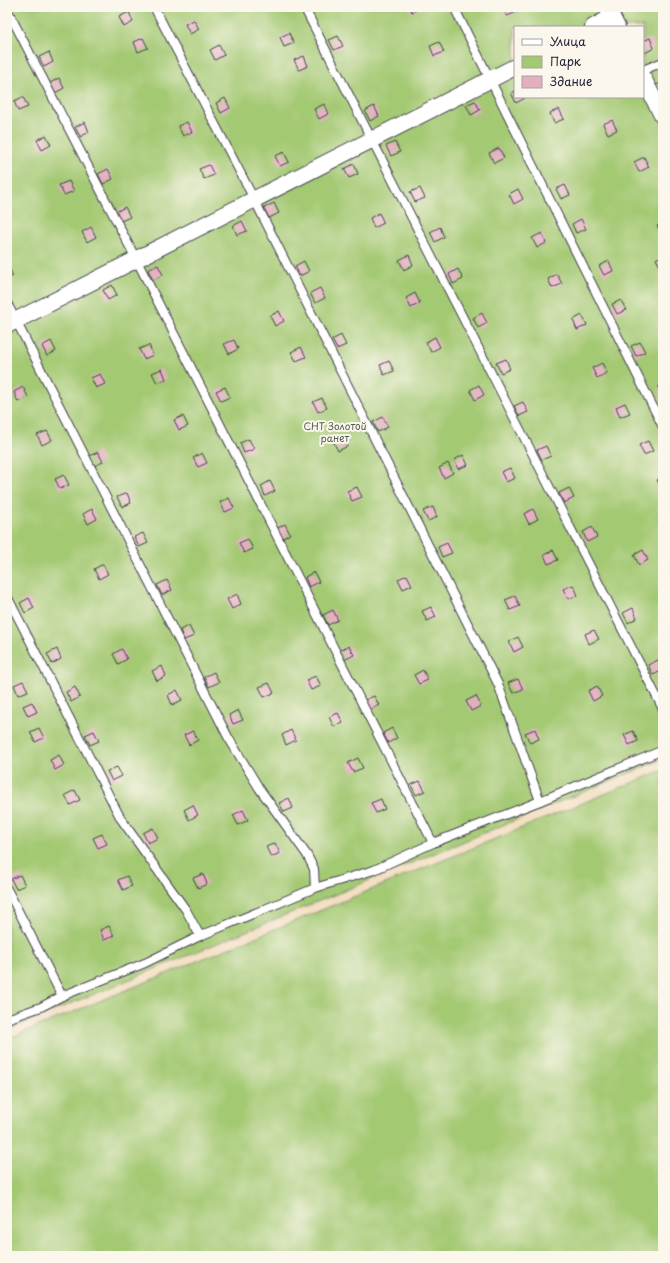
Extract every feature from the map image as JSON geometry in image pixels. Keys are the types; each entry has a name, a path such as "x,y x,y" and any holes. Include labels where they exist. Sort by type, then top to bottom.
{"street":[{"path":"595,26 612,17"},
{"path":"12,323 514,68"},
{"path":"644,80 663,117"}],"lane":[{"path":"154,7 254,199 498,684 540,800"},
{"path":"304,7 663,709"},
{"path":"454,7 663,428"},
{"path":"7,9 433,842"},
{"path":"644,70 663,62"},
{"path":"7,303 12,323 228,737 259,788 307,855 314,869 315,888"},
{"path":"7,596 121,819 186,910 200,936"},
{"path":"7,1019 41,1007 62,996 145,964 200,936 315,888 374,870 433,842 663,750"},
{"path":"7,889 62,996"}],"green space":[{"name":"СНТ Золотой ранет","path":"7,7 663,7 663,759 7,1030"},
{"path":"663,770 663,1256 7,1256 7,1039"}],"building":[{"path":"308,7 319,7 321,10 311,14"},
{"path":"409,7 423,7 412,12"},
{"path":"503,7 514,7 517,12 507,16"},
{"path":"129,12 133,22 124,27 119,17"},
{"path":"194,20 199,29 190,34 185,24"},
{"path":"289,33 294,43 284,47 280,37"},
{"path":"338,36 343,46 334,50 329,40"},
{"path":"143,38 148,48 138,52 134,42"},
{"path":"650,38 654,48 645,53 644,50 644,41"},
{"path":"439,42 444,52 434,56 430,46"},
{"path":"219,45 224,55 215,60 210,50"},
{"path":"49,52 53,62 44,67 39,57"},
{"path":"304,56 308,66 299,70 294,60"},
{"path":"59,78 64,88 55,93 50,83"},
{"path":"663,82 663,94 659,96 654,86"},
{"path":"514,92 514,98 525,98 516,103 511,93"},
{"path":"23,97 28,107 18,111 14,101"},
{"path":"225,98 230,108 221,113 216,103"},
{"path":"475,101 480,110 471,115 466,105"},
{"path":"324,104 328,114 319,119 314,109"},
{"path":"374,106 379,116 370,121 365,111"},
{"path":"559,109 564,119 554,123 550,113"},
{"path":"612,120 617,130 608,134 603,124"},
{"path":"85,122 89,132 80,137 75,127"},
{"path":"187,122 192,132 183,136 178,126"},
{"path":"46,135 51,145 42,150 37,140"},
{"path":"395,142 400,152 391,156 386,146"},
{"path":"499,148 504,158 494,163 489,153"},
{"path":"284,152 289,162 280,166 275,156"},
{"path":"644,157 649,167 639,172 634,162"},
{"path":"354,164 358,174 349,178 344,169"},
{"path":"209,165 214,175 204,179 199,169"},
{"path":"108,169 113,179 103,184 98,174"},
{"path":"69,181 74,191 64,195 59,185"},
{"path":"565,185 570,195 561,199 556,189"},
{"path":"420,188 425,198 415,202 410,192"},
{"path":"518,189 523,199 514,204 509,194"},
{"path":"274,203 279,213 269,218 264,208"},
{"path":"125,207 130,217 121,221 116,212"},
{"path":"379,213 384,223 374,228 370,218"},
{"path":"581,219 586,229 576,233 572,224"},
{"path":"242,221 247,231 237,235 233,226"},
{"path":"663,223 663,236 657,226"},
{"path":"91,227 96,237 87,242 82,232"},
{"path":"440,227 444,237 435,242 430,232"},
{"path":"542,233 546,243 537,248 532,238"},
{"path":"409,255 413,265 404,270 399,260"},
{"path":"663,255 663,267 661,268 656,259"},
{"path":"304,261 309,271 300,276 295,266"},
{"path":"609,261 613,271 604,275 599,266"},
{"path":"158,265 163,275 153,280 148,270"},
{"path":"8,266 13,276 7,279 7,267"},
{"path":"458,269 463,279 453,284 449,274"},
{"path":"557,274 562,284 552,288 548,279"},
{"path":"112,285 117,295 108,300 103,290"},
{"path":"320,288 325,298 315,303 310,293"},
{"path":"415,293 420,303 411,308 406,298"},
{"path":"621,300 626,310 617,314 612,304"},
{"path":"279,311 284,321 275,326 270,316"},
{"path":"482,313 487,323 478,328 473,318"},
{"path":"582,315 587,325 577,330 573,320"},
{"path":"341,335 346,345 337,349 332,340"},
{"path":"435,337 440,347 431,352 426,342"},
{"path":"234,340 238,349 229,354 224,344"},
{"path":"51,341 56,351 47,356 42,346"},
{"path":"640,342 645,352 636,356 631,346"},
{"path":"149,345 153,355 144,359 139,349"},
{"path":"301,347 306,357 296,361 291,352"},
{"path":"506,359 510,369 501,373 496,363"},
{"path":"389,361 394,371 384,375 380,365"},
{"path":"602,363 607,373 597,378 592,368"},
{"path":"162,369 166,379 157,383 152,373"},
{"path":"100,374 105,384 96,388 91,378"},
{"path":"479,385 484,395 475,400 470,390"},
{"path":"663,385 663,399 658,387"},
{"path":"23,387 28,397 18,402 14,392"},
{"path":"225,387 230,397 221,401 216,391"},
{"path":"322,398 327,408 318,412 313,402"},
{"path":"523,402 528,412 519,416 514,406"},
{"path":"625,403 630,413 620,417 616,407"},
{"path":"183,416 188,426 179,430 174,420"},
{"path":"383,417 388,427 378,432 373,422"},
{"path":"47,431 52,440 42,445 37,435"},
{"path":"343,437 348,446 338,451 333,441"},
{"path":"249,439 254,449 244,453 240,443"},
{"path":"648,441 653,451 644,455 639,445"},
{"path":"546,446 551,456 542,460 537,450"},
{"path":"98,452 103,462 94,466 89,456"},
{"path":"202,453 207,463 198,467 193,458"},
{"path":"463,455 468,465 458,469 454,460"},
{"path":"448,463 453,473 444,478 439,468"},
{"path":"510,468 515,478 506,482 501,472"},
{"path":"64,475 69,485 60,489 55,479"},
{"path":"663,477 663,491 657,480"},
{"path":"270,481 275,491 265,496 261,486"},
{"path":"357,487 362,497 352,501 347,491"},
{"path":"569,488 574,498 564,503 559,493"},
{"path":"127,493 131,503 122,507 117,497"},
{"path":"229,498 234,508 225,512 220,502"},
{"path":"433,507 437,517 428,521 423,511"},
{"path":"92,509 97,519 88,524 83,514"},
{"path":"533,509 538,519 529,524 524,514"},
{"path":"285,524 290,534 281,539 276,529"},
{"path":"592,527 597,537 587,542 583,532"},
{"path":"143,533 148,543 139,547 134,537"},
{"path":"248,539 253,549 244,553 239,543"},
{"path":"447,543 452,553 442,557 438,547"},
{"path":"553,550 558,560 548,564 544,555"},
{"path":"643,550 648,560 639,565 634,555"},
{"path":"103,564 108,574 99,579 94,569"},
{"path":"314,572 319,582 309,587 305,577"},
{"path":"407,575 412,585 403,589 398,579"},
{"path":"167,580 172,590 162,595 157,585"},
{"path":"573,585 578,595 568,599 563,589"},
{"path":"237,594 241,604 232,609 227,599"},
{"path":"515,596 520,606 510,610 505,600"},
{"path":"29,598 34,608 25,613 20,603"},
{"path":"431,607 436,617 427,621 422,611"},
{"path":"633,608 637,618 628,623 623,613"},
{"path":"333,610 338,620 328,625 323,615"},
{"path":"189,626 194,636 184,640 180,630"},
{"path":"594,630 599,639 589,644 585,634"},
{"path":"518,637 523,647 514,652 509,642"},
{"path":"349,646 354,655 344,660 340,650"},
{"path":"57,649 61,659 52,664 47,654"},
{"path":"122,649 127,659 118,664 113,654"},
{"path":"658,660 663,670 653,675 648,665"},
{"path":"162,666 166,676 157,681 152,671"},
{"path":"423,670 428,680 419,684 414,675"},
{"path":"214,672 219,682 209,687 204,677"},
{"path":"316,676 321,686 311,690 306,680"},
{"path":"518,679 523,689 513,693 508,683"},
{"path":"23,681 28,691 18,695 14,685"},
{"path":"269,683 274,693 264,697 259,687"},
{"path":"597,686 602,696 593,701 588,691"},
{"path":"75,687 80,697 71,702 66,692"},
{"path":"177,690 182,700 172,705 168,695"},
{"path":"374,696 379,705 370,710 365,700"},
{"path":"476,696 481,706 471,711 466,701"},
{"path":"32,702 37,712 28,716 23,706"},
{"path":"238,710 243,720 233,724 229,715"},
{"path":"338,713 343,723 334,727 329,717"},
{"path":"39,728 44,738 35,742 30,732"},
{"path":"392,728 397,738 388,743 383,733"},
{"path":"535,729 539,739 530,743 525,733"},
{"path":"291,730 296,740 286,745 282,735"},
{"path":"94,731 99,741 90,745 85,735"},
{"path":"193,731 198,740 189,745 184,735"},
{"path":"633,731 638,741 629,745 624,735"},
{"path":"59,755 64,765 55,770 50,760"},
{"path":"358,758 363,768 353,772 348,763"},
{"path":"117,767 122,776 112,781 107,771"},
{"path":"420,781 425,791 416,795 411,785"},
{"path":"75,790 80,800 70,805 65,795"},
{"path":"289,798 293,808 284,812 279,803"},
{"path":"381,799 385,809 376,813 371,803"},
{"path":"193,805 198,815 189,820 184,810"},
{"path":"243,810 248,820 238,825 233,815"},
{"path":"153,828 158,838 148,843 143,833"},
{"path":"102,834 107,844 98,848 93,838"},
{"path":"275,843 280,853 271,857 266,847"},
{"path":"203,874 207,884 198,888 193,878"},
{"path":"20,875 25,885 16,889 11,879"},
{"path":"127,876 132,886 123,890 118,880"},
{"path":"109,926 114,936 104,940 100,930"}]}
